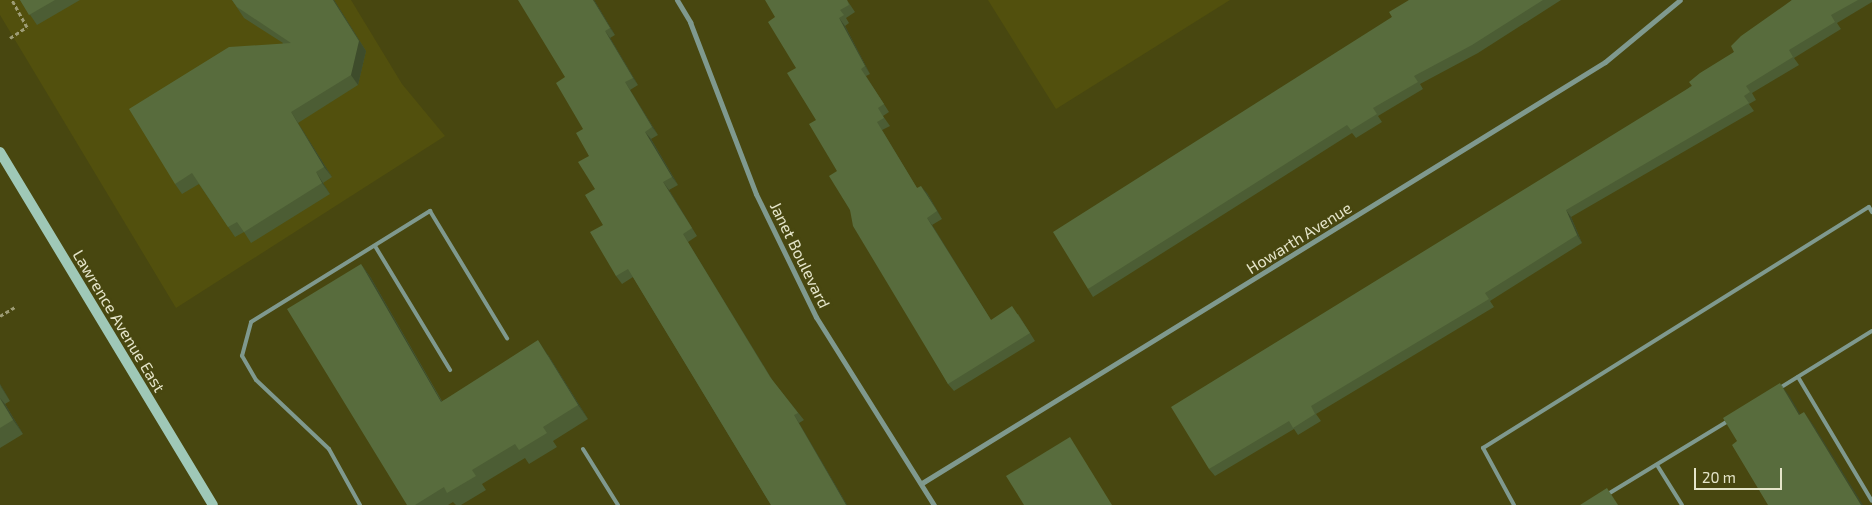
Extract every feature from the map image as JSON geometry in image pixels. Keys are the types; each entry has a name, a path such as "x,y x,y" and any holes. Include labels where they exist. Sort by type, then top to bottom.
{"main road":[{"name":"Lawrence Avenue East","path":"1,154 213,505"}],"street":[{"name":"Janet Boulevard","path":"677,0 690,22 756,194 816,317 922,483 934,505"},
{"name":"Howarth Avenue","path":"922,483 1605,62 1680,0"}],"lane":[{"path":"1514,505 1483,448 1869,207 1872,212"},
{"path":"360,505 329,449 256,380 242,356 251,322 430,211 507,338"},
{"path":"375,246 450,370"},
{"path":"1773,392 1872,331"},
{"path":"1798,377 1872,501"},
{"path":"1599,500 1732,418"},
{"path":"583,449 618,505"},
{"path":"1657,465 1682,505"}],"path":[{"path":"10,38 27,27 12,0"},
{"path":"0,316 15,307"}],"shaded area":[{"path":"0,0 351,0 402,84 445,136 176,308 0,15"},
{"path":"988,0 1230,0 1056,109"}],"building":[{"path":"20,0 55,0 29,15"},
{"path":"232,0 333,0 359,41 351,75 291,112 324,167 316,172 322,183 244,232 237,222 228,227 192,173 175,184 129,109 229,47 291,43 237,7"},
{"path":"518,0 593,0 610,28 605,31 633,78 625,82 652,127 645,132 672,177 663,182 692,228 683,234 770,377 798,413 794,415 846,505 771,505 628,269 616,276 590,232 603,225 585,195 595,189 578,162 589,156 576,133 583,129 556,83 565,77"},
{"path":"765,0 847,0 849,5 840,10 844,15 839,18 865,66 861,69 884,104 878,108 884,118 877,122 917,188 921,186 937,211 927,218 991,320 1012,306 1030,333 948,384 853,226 850,210 829,176 837,171 809,124 816,120 787,73 796,68 768,22 775,17"},
{"path":"1409,0 1543,0 1472,45 1414,76 1418,82 1373,108 1377,114 1351,130 1347,125 1088,289 1053,232 1392,17 1389,12"},
{"path":"1792,0 1858,0 1831,15 1835,22 1789,50 1793,57 1746,86 1750,92 1744,96 1749,103 1566,210 1577,235 1485,293 1489,299 1311,406 1315,414 1293,428 1289,421 1209,469 1171,407 1692,86 1689,82 1700,73 1734,52 1731,46 1741,36"},
{"path":"361,264 441,402 538,340 578,405 543,427 547,433 519,450 515,444 472,470 476,476 447,493 444,487 415,505 407,505 287,309"},
{"path":"1780,383 1799,415 1804,412 1861,505 1768,505 1732,445 1737,441 1723,418"},
{"path":"0,399 13,420 0,428"},
{"path":"1070,437 1112,505 1024,505 1006,476"},
{"path":"1607,488 1618,505 1580,505"}]}
